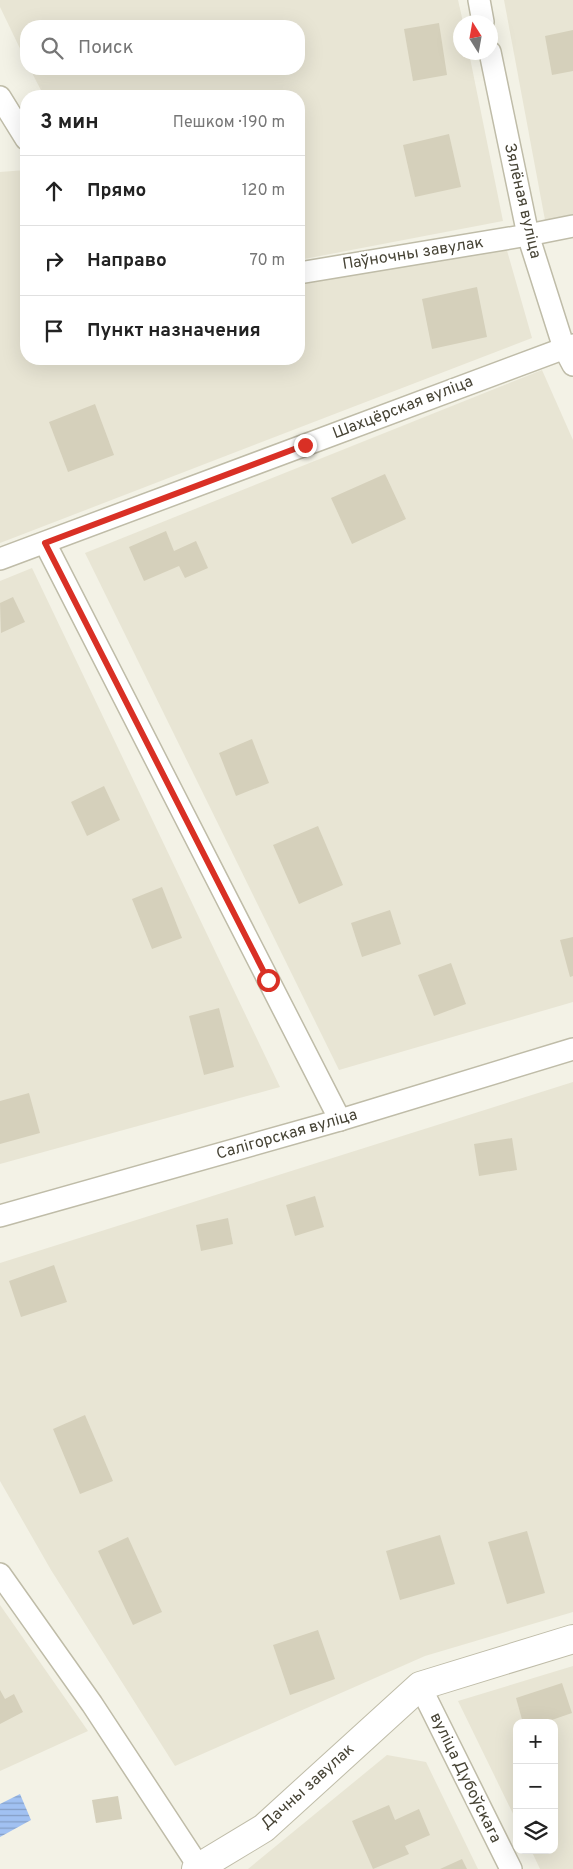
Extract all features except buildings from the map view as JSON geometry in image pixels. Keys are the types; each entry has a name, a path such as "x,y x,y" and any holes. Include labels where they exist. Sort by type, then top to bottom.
{"street":[{"path":"479,0 482,15"},
{"name":"Зялёная вуліца","path":"492,60 528,235 570,352"},
{"path":"0,97 20,129"},
{"path":"528,235 573,226"},
{"name":"Паўночны завулак","path":"305,272 528,235"},
{"name":"Шахцёрская вуліца","path":"0,559 570,352"},
{"path":"45,543 340,1120"},
{"name":"Салігорская вуліца","path":"0,1216 340,1120 573,1049"},
{"name":"Дачны завулак","path":"0,1574 92,1704 198,1868 264,1828 420,1686 573,1639"},
{"name":"вуліца Дубоўскага","path":"420,1686 511,1869"}],"shaded area":[{"path":"0,0 458,0 461,15 453,15 453,60 470,60 503,221 305,259 305,90 41,90 33,75 305,75 305,20 20,20 20,49 0,7"},
{"path":"504,0 573,0 573,214 545,220"},
{"path":"20,170 20,365 305,365 305,280 506,247 532,338 0,543 0,172"},
{"path":"542,370 573,440 573,1002 339,1070 85,553"},
{"path":"32,568 280,1087 0,1164 0,581"},
{"path":"573,1082 573,1612 425,1656 175,1766 51,1570 0,1481 0,1263"},
{"path":"0,1605 88,1731 0,1771"},
{"path":"573,1666 573,1869 540,1869 533,1854 558,1854 558,1719 513,1719 513,1814 458,1701"},
{"path":"387,1755 426,1762 478,1869 248,1869"}],"water":[{"path":"20,1794 31,1820 0,1837 0,1804"}],"route":[{"path":"268,980 45,543 305,445"}]}
